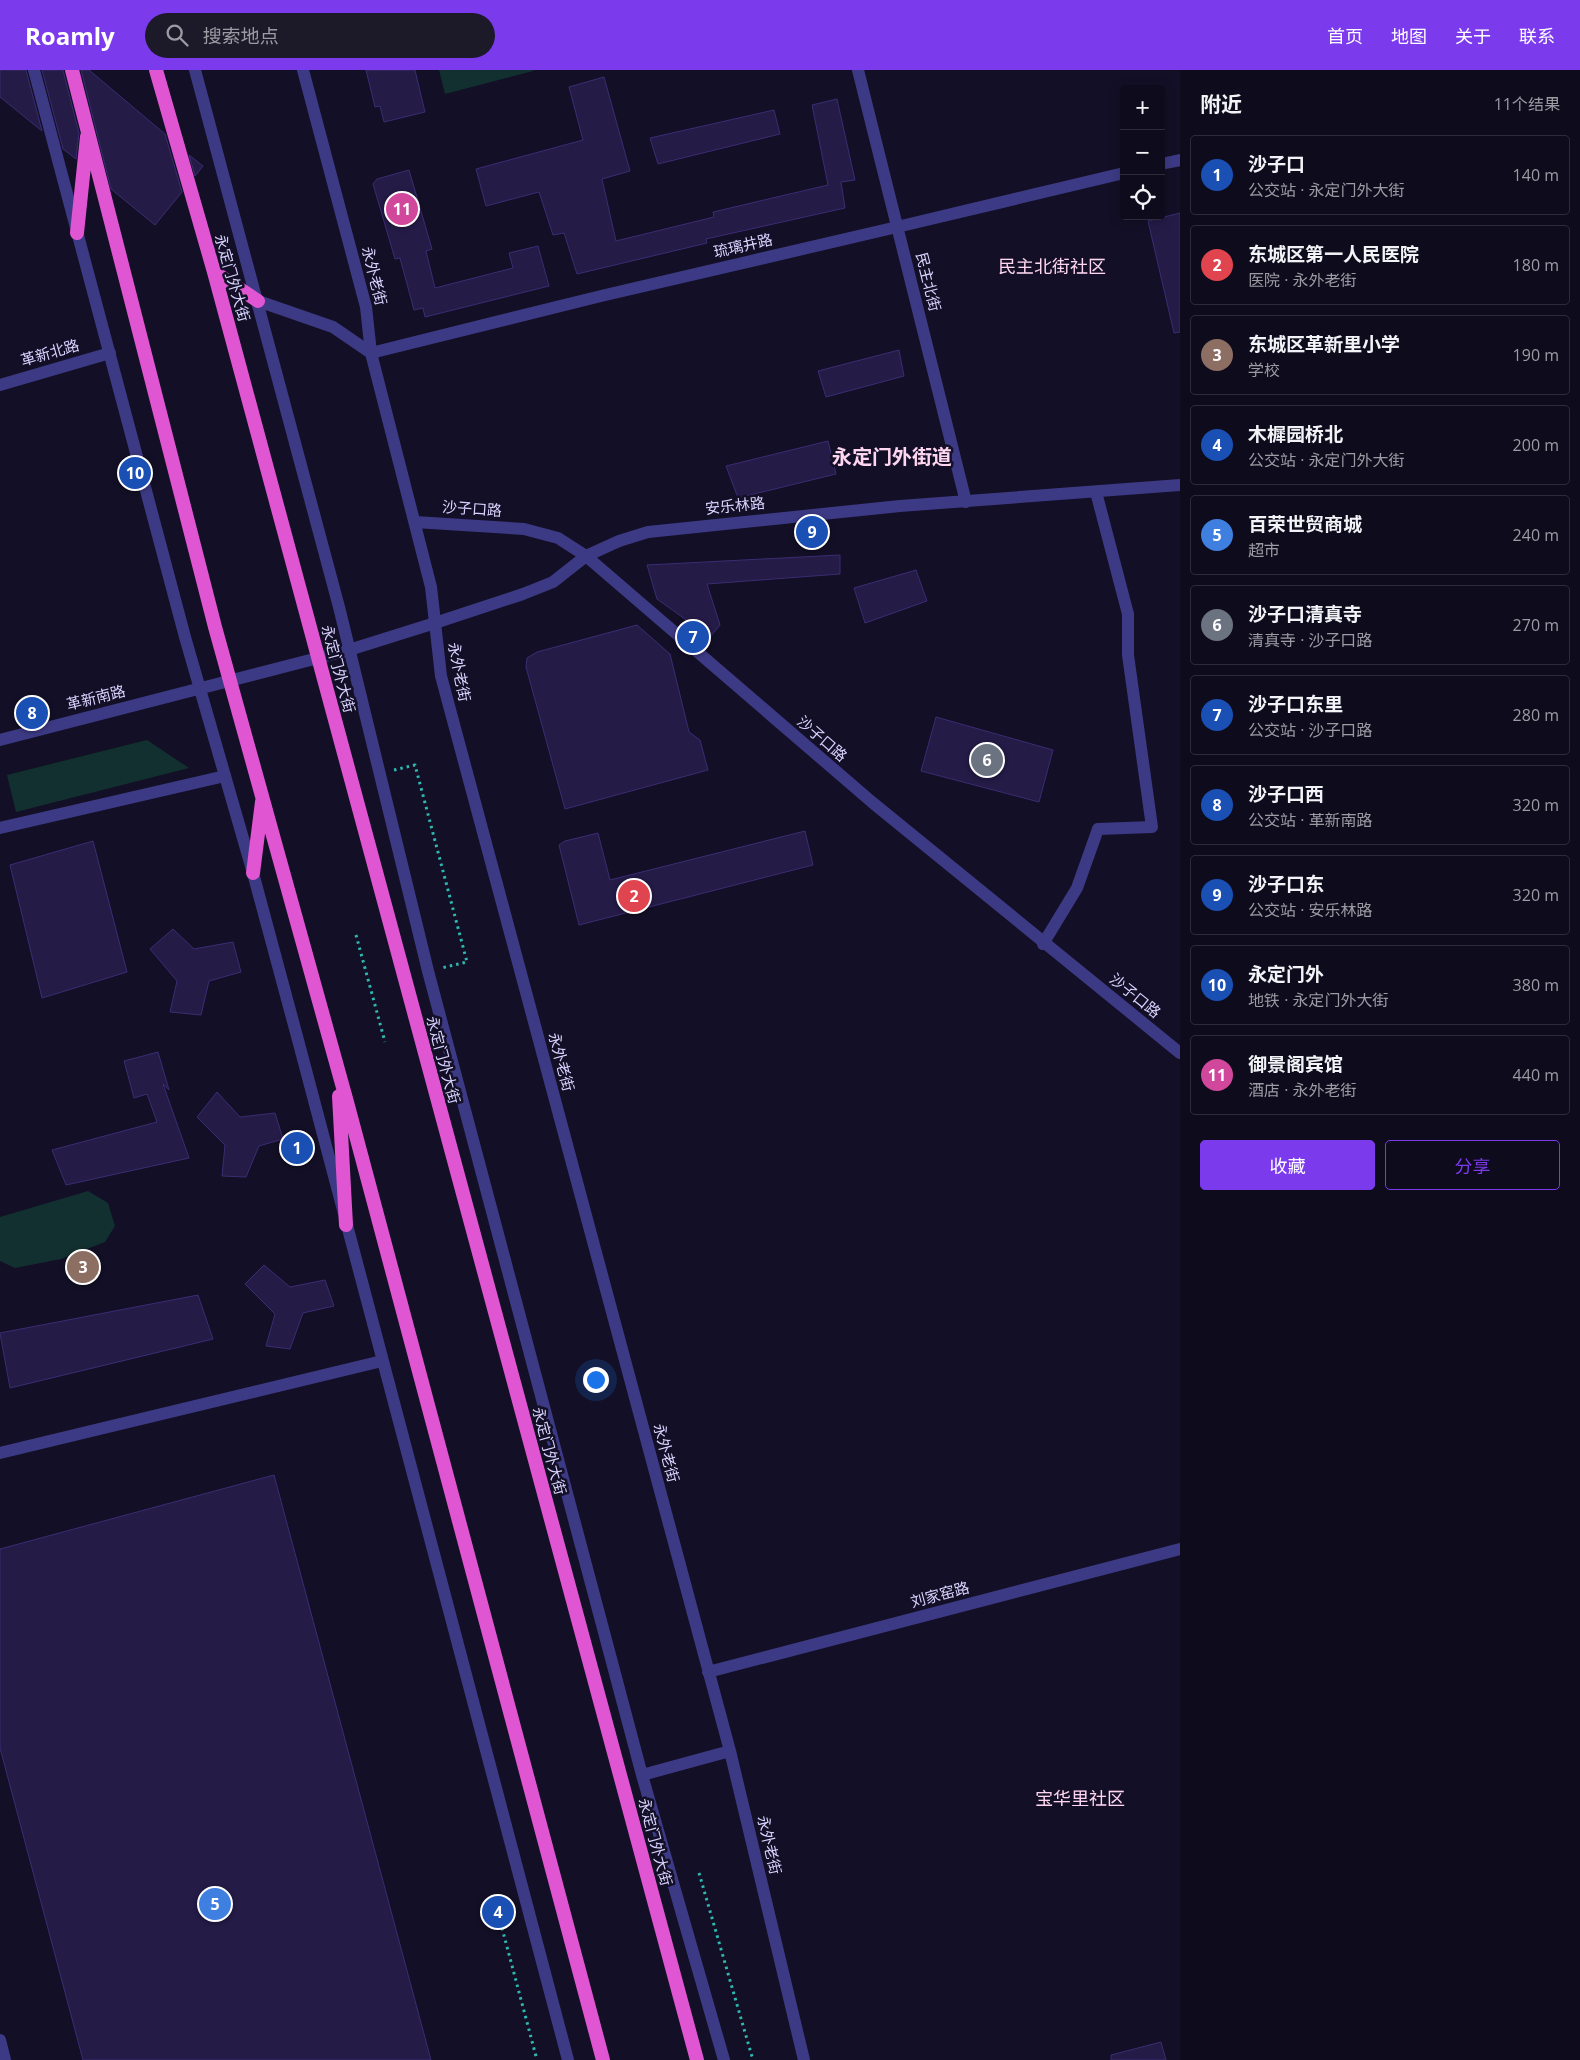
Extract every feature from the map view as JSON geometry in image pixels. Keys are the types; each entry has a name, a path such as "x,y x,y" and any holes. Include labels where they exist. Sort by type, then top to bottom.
{"highway":[{"path":"72,70 230,681 338,1068 601,2057"},
{"name":"永定门外大街","path":"156,70 214,272 697,2060"},
{"path":"78,233 88,126"},
{"path":"214,272 258,301"},
{"path":"253,873 263,796"},
{"path":"338,1068 346,1225"}],"street":[{"path":"34,70 199,688 253,873 568,2060"},
{"name":"永定门外大街","path":"194,70 258,301 349,650 428,971 642,1774 724,2060"},
{"name":"永外老街","path":"303,70 366,307 371,353 431,587 441,676 730,1752 804,2060"},
{"name":"民主北街","path":"858,70 966,502"},
{"path":"1165,163 1180,160"},
{"name":"琉璃井路","path":"371,353 601,296 1120,174"},
{"path":"258,301 333,327 371,353"},
{"name":"革新北路","path":"0,385 110,353"},
{"name":"安乐林路","path":"230,681 349,650 523,594 553,582 586,556 619,541 648,532 812,514 1180,485"},
{"path":"1043,944 1077,888 1098,829 1152,827 1128,654 1128,614 1096,492"},
{"name":"沙子口路","path":"415,522 524,529 558,538 586,556 872,804 1180,1053"},
{"name":"革新南路","path":"0,740 230,681"},
{"path":"0,828 225,776"},
{"path":"1,1449 382,1361"},
{"name":"刘家窑路","path":"708,1672 1180,1549"},
{"path":"642,1774 730,1752"},
{"path":"0,2040 5,2060"}],"path":[{"path":"379,774 415,766 467,962 428,971"},
{"path":"356,936 385,1042"},
{"path":"699,1873 753,2060"},
{"path":"502,1928 537,2060"}],"green space":[{"path":"439,70 533,70 533,71 445,94"},
{"path":"147,740 189,768 16,812 7,775"},
{"path":"88,1191 108,1203 115,1226 105,1242 61,1259 15,1268 0,1261 0,1217"}],"building":[{"path":"0,70 26,70 42,131 0,97"},
{"path":"42,70 63,70 79,133 76,159 63,149"},
{"path":"81,70 89,70 165,134 182,192 155,225 111,189"},
{"path":"366,70 415,70 425,112 384,122 380,106 375,107"},
{"path":"604,77 630,171 602,179 616,241 714,217 713,212 828,185 812,105 837,99 855,180 841,182 845,208 706,239 707,243 577,274 564,233 553,235 539,192 486,206 476,169 583,140 569,87"},
{"path":"774,110 780,134 658,164 650,138"},
{"path":"189,155 203,166 195,176"},
{"path":"409,170 432,249 426,251 435,288 513,268 509,253 538,246 549,286 425,317 423,308 414,310 400,258 395,259 373,184 377,179"},
{"path":"1180,213 1180,332 1174,333 1148,221 1165,220 1165,217"},
{"path":"899,350 904,376 826,397 818,371"},
{"path":"828,441 836,474 738,498 726,466"},
{"path":"840,555 840,574 707,584 720,625 710,637 657,599 647,565"},
{"path":"916,570 927,601 865,623 854,588"},
{"path":"637,625 670,654 689,732 700,740 708,770 565,809 526,667 527,658 537,652"},
{"path":"936,717 1053,750 1039,802 921,771"},
{"path":"805,831 813,865 579,925 559,845 565,841 598,833 610,880"},
{"path":"93,841 127,972 42,998 10,865"},
{"path":"173,929 194,949 233,942 241,972 209,981 201,1015 170,1012 177,981 150,949"},
{"path":"158,1052 169,1090 163,1084 189,1158 66,1185 52,1150 157,1122 147,1094 134,1098 124,1061"},
{"path":"217,1092 240,1117 275,1113 283,1139 259,1146 246,1177 222,1176 225,1145 197,1117"},
{"path":"264,1265 290,1287 325,1280 334,1306 303,1313 290,1349 266,1346 275,1314 245,1284"},
{"path":"198,1295 213,1339 10,1388 0,1333"},
{"path":"274,1475 431,2060 83,2060 0,1748 0,1549"},
{"path":"1161,2042 1166,2060 1111,2060 1111,2055"}],"place":[{"name":"御景阁宾馆","path":"402,209"},
{"name":"永定门外","path":"135,473"},
{"name":"沙子口东","path":"812,532"},
{"name":"沙子口东里","path":"693,637"},
{"name":"沙子口西","path":"32,713"},
{"name":"沙子口清真寺","path":"987,760"},
{"name":"东城区第一人民医院","path":"634,896"},
{"name":"沙子口","path":"297,1148"},
{"name":"东城区革新里小学","path":"83,1267"},
{"name":"百荣世贸商城","path":"215,1904"},
{"name":"木樨园桥北","path":"498,1912"}],"district":[{"name":"民主北街社区","path":"1052,267"},
{"name":"永定门外街道","path":"892,457"},
{"name":"宝华里社区","path":"1080,1799"}]}
